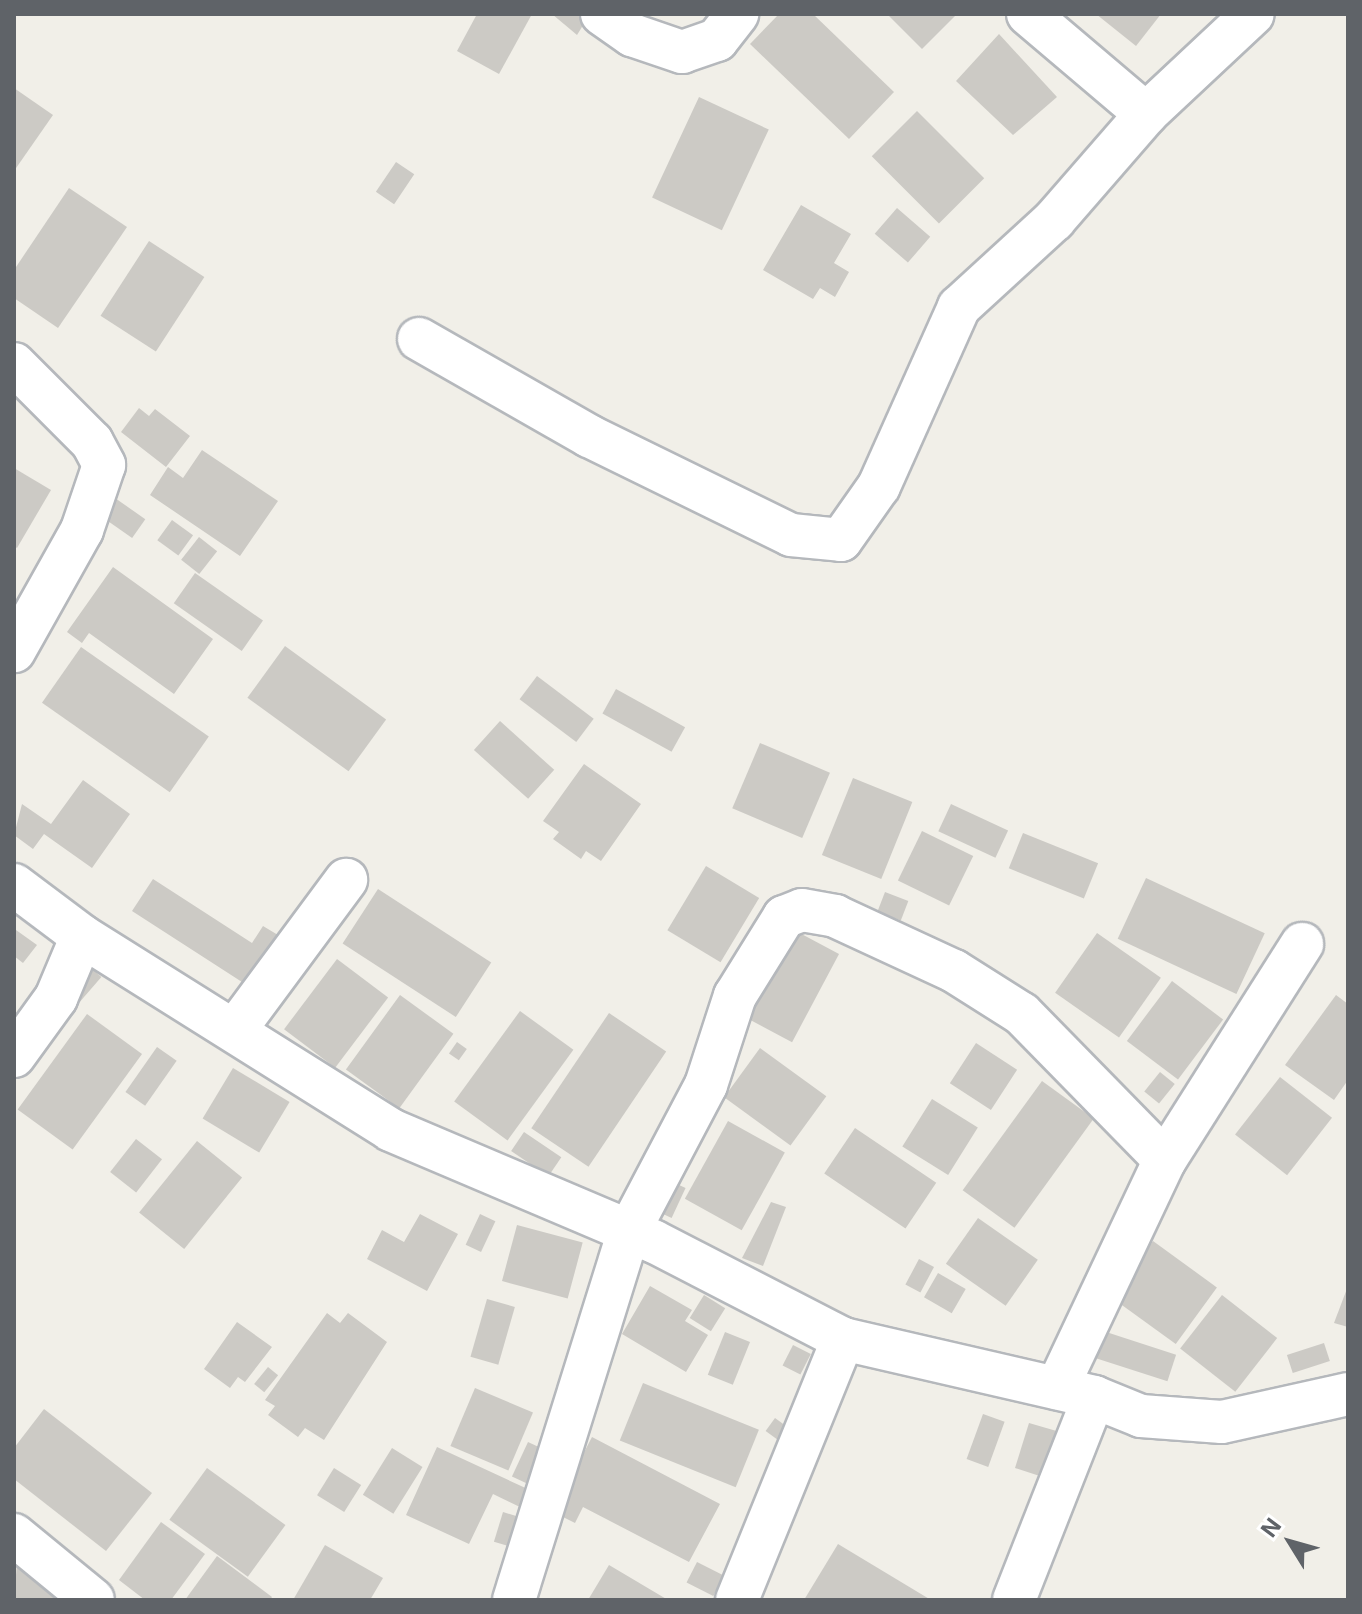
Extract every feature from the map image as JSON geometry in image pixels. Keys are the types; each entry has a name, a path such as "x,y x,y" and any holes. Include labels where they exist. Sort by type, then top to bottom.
{"street":[{"path":"602,14 632,35 682,52 717,40 737,14"},
{"path":"1028,14 1146,114"},
{"path":"419,339 589,436 791,535 841,540 879,486 959,307 1054,220 1146,114 1253,14"},
{"path":"14,364 92,442 104,465 82,530 14,651"},
{"path":"235,1030 346,880"},
{"path":"14,885 82,936 433,1152 629,1231 843,1339 1075,1392 1141,1416 1222,1422 1348,1394"},
{"path":"514,1600 629,1231 706,1085 735,996 784,917 802,910 835,916 954,971 1022,1014 1165,1160"},
{"path":"14,1056 56,998 82,936"},
{"path":"1014,1600 1075,1392 1165,1160 1302,944"},
{"path":"737,1600 843,1339"},
{"path":"14,1535 93,1600"}],"building":[{"path":"477,14 532,14 499,74 457,51"},
{"path":"552,14 590,14 577,35"},
{"path":"779,14 813,14 894,92 849,139 750,44"},
{"path":"887,14 957,14 922,49"},
{"path":"1096,14 1161,14 1136,46"},
{"path":"999,34 1057,97 1013,135 956,81"},
{"path":"14,88 53,115 14,171"},
{"path":"699,97 769,130 722,230 652,198"},
{"path":"917,111 984,178 939,223 872,156"},
{"path":"396,162 414,174 394,204 376,192"},
{"path":"69,188 127,227 58,328 14,298 14,270"},
{"path":"801,205 851,234 834,263 849,272 835,297 820,288 813,299 763,270"},
{"path":"897,208 930,237 908,263 875,234"},
{"path":"149,241 204,277 156,352 101,316"},
{"path":"139,408 149,416 155,409 190,436 166,467 121,432"},
{"path":"202,450 278,501 240,556 150,495 168,467 183,478"},
{"path":"14,468 51,490 17,548 14,546"},
{"path":"115,498 145,519 132,538 102,517"},
{"path":"172,520 193,535 178,556 157,540"},
{"path":"199,537 217,551 199,574 181,560"},
{"path":"113,567 213,639 174,694 89,633 82,643 67,632"},
{"path":"195,573 263,621 242,651 174,603"},
{"path":"285,646 386,719 349,771 247,698"},
{"path":"81,647 209,736 170,792 42,703"},
{"path":"537,676 594,719 576,742 520,699"},
{"path":"616,689 685,727 672,752 602,713"},
{"path":"500,721 554,770 528,799 474,750"},
{"path":"760,743 830,773 802,838 732,808"},
{"path":"584,764 641,804 601,861 586,851 581,859 553,839 559,832 543,821"},
{"path":"853,778 912,802 881,879 822,855"},
{"path":"83,780 130,814 92,868 44,834 33,849 14,835 22,804 51,824"},
{"path":"951,804 1008,831 995,858 938,831"},
{"path":"922,831 973,856 949,905 898,880"},
{"path":"1023,833 1098,863 1084,899 1009,868"},
{"path":"706,866 759,898 721,962 667,930"},
{"path":"1146,878 1265,933 1236,994 1118,939"},
{"path":"153,879 252,943 263,926 278,935 242,982 132,911"},
{"path":"378,889 491,963 456,1017 343,944"},
{"path":"885,892 908,901 901,921 877,912"},
{"path":"16,930 37,945 23,963 14,956"},
{"path":"794,930 839,954 792,1042 747,1018"},
{"path":"1097,933 1161,978 1119,1038 1055,993"},
{"path":"337,959 388,998 335,1068 284,1029"},
{"path":"84,962 101,977 80,1002 62,987"},
{"path":"1172,981 1223,1020 1178,1079 1127,1041"},
{"path":"400,995 453,1034 399,1108 346,1069"},
{"path":"1336,995 1348,1004 1348,1080 1334,1100 1285,1065"},
{"path":"520,1011 573,1050 508,1140 454,1102"},
{"path":"609,1013 666,1052 588,1167 531,1128"},
{"path":"87,1014 142,1054 73,1149 18,1109"},
{"path":"457,1042 467,1049 459,1060 449,1053"},
{"path":"976,1043 1017,1070 991,1110 950,1083"},
{"path":"157,1047 177,1061 145,1106 125,1092"},
{"path":"760,1048 826,1096 790,1146 724,1097"},
{"path":"233,1068 290,1102 259,1153 203,1119"},
{"path":"1160,1072 1175,1084 1159,1103 1144,1091"},
{"path":"1280,1077 1332,1118 1287,1175 1235,1135"},
{"path":"1042,1081 1094,1119 1014,1228 963,1190"},
{"path":"932,1099 978,1128 948,1175 902,1146"},
{"path":"728,1121 785,1153 742,1230 685,1199"},
{"path":"855,1128 936,1183 905,1228 824,1174"},
{"path":"524,1132 561,1157 548,1176 511,1151"},
{"path":"136,1139 162,1159 136,1192 110,1172"},
{"path":"197,1141 242,1178 184,1249 139,1212"},
{"path":"662,1177 686,1188 672,1218 648,1207"},
{"path":"771,1202 786,1207 763,1266 742,1258"},
{"path":"420,1214 458,1234 427,1291 367,1259 382,1230 404,1242"},
{"path":"480,1214 495,1221 481,1252 466,1245"},
{"path":"978,1218 1038,1260 1006,1306 946,1264"},
{"path":"517,1225 583,1243 568,1299 502,1281"},
{"path":"1153,1241 1217,1287 1176,1344 1112,1298"},
{"path":"919,1259 934,1267 920,1293 905,1285"},
{"path":"938,1273 966,1289 952,1313 924,1297"},
{"path":"650,1286 692,1310 685,1321 708,1335 686,1372 622,1334"},
{"path":"1348,1286 1348,1327 1334,1323"},
{"path":"704,1295 725,1308 711,1331 690,1318"},
{"path":"1222,1295 1277,1338 1235,1392 1180,1349"},
{"path":"487,1299 515,1307 498,1365 470,1357"},
{"path":"327,1313 340,1323 348,1313 387,1342 324,1440 305,1428 298,1437 268,1415 275,1406 265,1400"},
{"path":"237,1322 272,1347 245,1382 238,1377 230,1388 204,1369"},
{"path":"1100,1330 1176,1355 1167,1381 1091,1357"},
{"path":"725,1332 750,1342 733,1385 708,1375"},
{"path":"1324,1343 1330,1361 1293,1373 1287,1355"},
{"path":"793,1345 811,1354 800,1375 783,1365"},
{"path":"268,1367 278,1375 264,1392 254,1384"},
{"path":"643,1383 759,1430 736,1487 620,1440"},
{"path":"475,1388 533,1413 508,1471 450,1446"},
{"path":"44,1409 152,1493 106,1551 14,1479 14,1448"},
{"path":"983,1414 1005,1422 988,1467 967,1459"},
{"path":"775,1418 796,1433 787,1446 766,1431"},
{"path":"1029,1423 1060,1432 1052,1480 1015,1468"},
{"path":"592,1437 720,1504 689,1562 583,1507 575,1523 553,1512"},
{"path":"528,1442 545,1450 529,1484 512,1476"},
{"path":"437,1447 532,1491 524,1509 493,1494 469,1544 406,1515"},
{"path":"392,1448 423,1467 393,1514 363,1495"},
{"path":"207,1468 285,1525 248,1577 169,1520"},
{"path":"334,1468 361,1485 344,1512 317,1495"},
{"path":"503,1512 526,1519 517,1549 494,1542"},
{"path":"161,1522 205,1554 171,1600 145,1600 119,1580"},
{"path":"838,1544 931,1600 804,1600"},
{"path":"325,1545 383,1578 370,1600 293,1600"},
{"path":"18,1550 57,1600 14,1600"},
{"path":"217,1556 272,1597 270,1600 185,1600"},
{"path":"697,1562 724,1576 713,1596 687,1582"},
{"path":"609,1565 668,1600 588,1600"}]}
